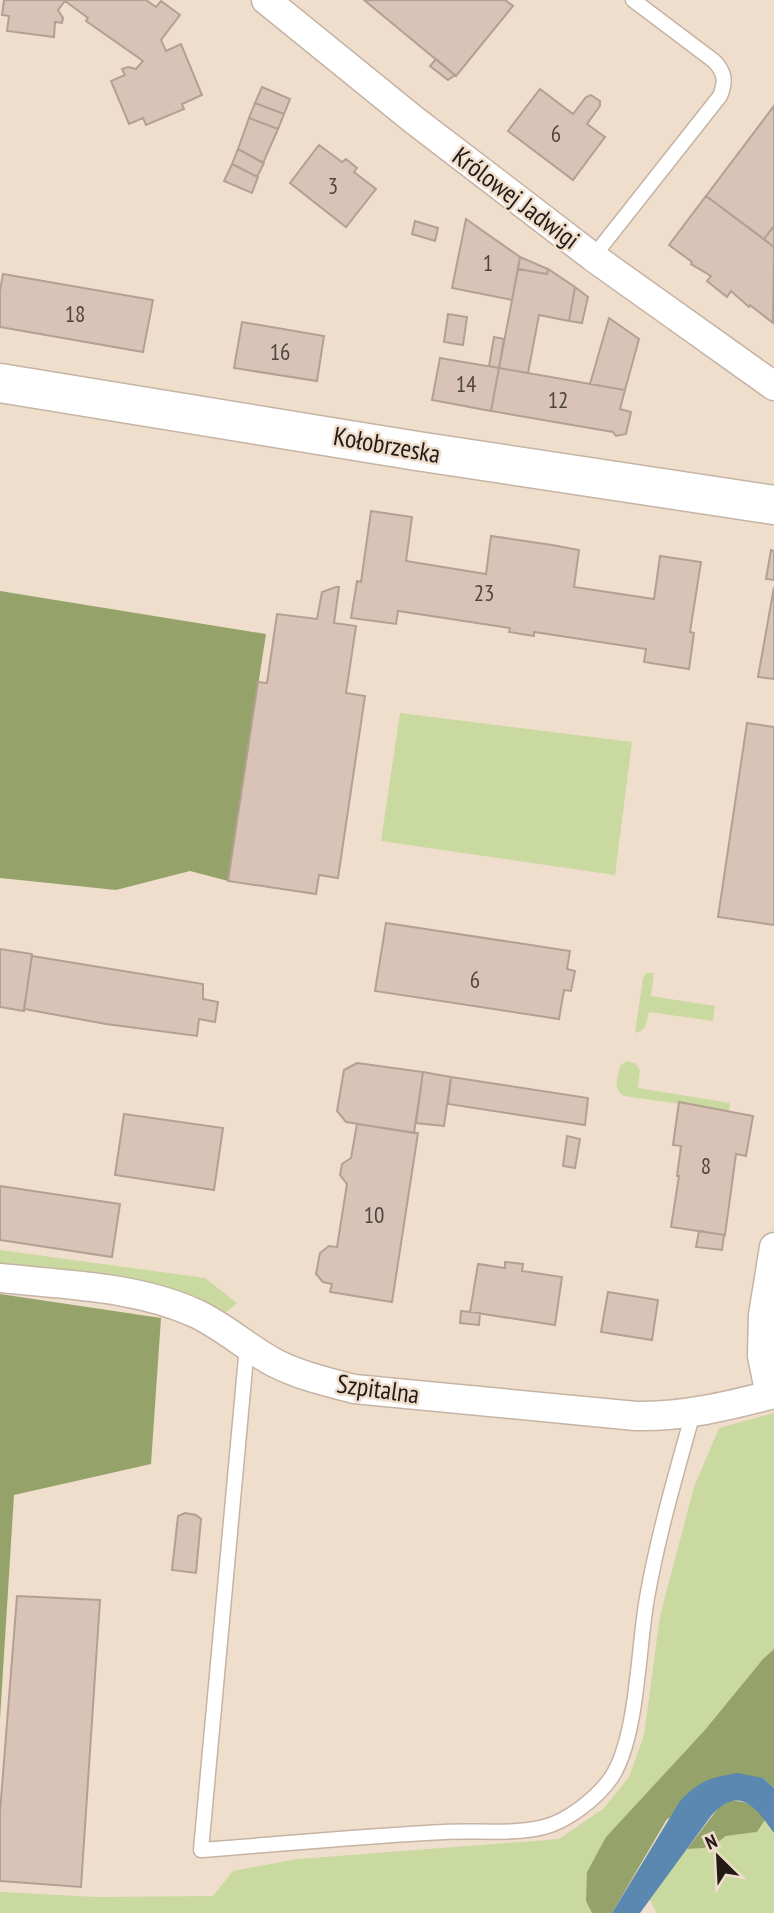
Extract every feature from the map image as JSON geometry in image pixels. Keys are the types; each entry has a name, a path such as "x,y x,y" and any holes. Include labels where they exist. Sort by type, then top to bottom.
{"main road":[{"name":"Kołobrzeska","path":"0,383 430,453 774,505"}],"street":[{"name":"Królowej Jadwigi","path":"266,0 414,120 593,257 774,386"},
{"path":"772,1395 762,1356 762,1344 763,1315 774,1247"},
{"name":"Szpitalna","path":"0,1278 156,1297 198,1314 279,1365 354,1389 636,1416 693,1413 772,1395"}],"lane":[{"path":"593,257 720,96 724,83 722,71 714,61 633,0"},
{"path":"247,1346 201,1850 445,1832 516,1831 546,1827 593,1798 612,1777 626,1747 647,1598 662,1527 693,1413"}],"green space":[{"path":"0,591 266,634 228,881 190,871 116,890 0,878"},
{"path":"400,713 632,742 615,875 381,841"},
{"path":"646,973 654,973 651,996 715,1006 713,1021 649,1012 644,1028 635,1033"},
{"path":"627,1061 635,1063 640,1070 638,1088 730,1103 729,1111 624,1096 618,1090 617,1083 620,1066"},
{"path":"0,1250 205,1278 237,1303 225,1313 164,1288 0,1265"},
{"path":"0,1294 161,1318 151,1464 14,1495 0,1719"},
{"path":"774,1413 774,1649 704,1731 586,1901 592,1913 0,1913 0,1892 97,1897 213,1896 233,1871 298,1859 559,1839 604,1808 629,1777 644,1735 660,1616 694,1487 719,1428"},
{"path":"774,1649 774,1788 763,1778 667,1819 612,1913 592,1913 586,1901 587,1872 606,1837 704,1731"},
{"path":"730,1801 746,1803 758,1811 765,1820 757,1832 726,1836 704,1848 687,1849 719,1807"},
{"path":"765,1820 774,1833 774,1913 657,1913 649,1899 687,1849 704,1848 726,1836 757,1832"}],"water":[{"path":"738,1773 763,1778 774,1788 774,1833 754,1808 747,1803 731,1802 711,1816 640,1913 612,1913 680,1801 706,1781"}],"building":[{"path":"4,0 146,0 156,7 161,1 180,15 161,40 166,51 181,44 202,95 182,104 184,109 146,125 143,118 129,124 111,81 125,75 122,69 136,69 143,61 86,21 88,18 65,1 58,10 63,18 62,23 55,22 54,37 7,31 9,16 2,15"},
{"path":"364,0 505,0 513,6 456,76"},
{"path":"436,59 455,75 448,80 430,66"},
{"path":"262,87 290,99 284,114 255,103"},
{"path":"540,89 573,114 586,97 591,95 600,101 600,106 587,124 605,137 573,180 508,131"},
{"path":"255,103 284,114 278,129 249,118"},
{"path":"774,106 774,226 764,239 706,196"},
{"path":"249,118 278,129 263,163 238,149"},
{"path":"319,145 342,162 346,159 357,168 354,172 376,189 346,227 290,183"},
{"path":"238,149 264,163 257,177 232,164"},
{"path":"232,164 258,177 252,193 224,181"},
{"path":"706,196 774,247 773,323 731,291 727,297 707,281 711,276 691,264 692,262 669,245"},
{"path":"466,219 520,257 512,300 452,288"},
{"path":"415,221 438,228 435,241 412,234"},
{"path":"774,226 774,247 764,239"},
{"path":"520,257 548,269 547,274 518,269"},
{"path":"518,269 547,274 548,269 575,287 569,321 539,315 528,373 499,368"},
{"path":"3,274 153,300 143,352 0,327"},
{"path":"575,287 588,297 582,323 569,321"},
{"path":"448,314 467,317 463,345 444,342"},
{"path":"609,318 639,339 625,390 590,384"},
{"path":"242,322 324,336 317,381 234,368"},
{"path":"494,337 504,339 499,368 489,366"},
{"path":"440,358 499,368 491,411 432,400"},
{"path":"499,368 625,390 620,409 631,412 626,434 616,436 613,432 491,411"},
{"path":"371,511 412,517 406,561 486,574 491,536 579,550 574,587 654,599 660,556 701,562 690,632 694,633 689,669 644,662 646,649 534,632 534,636 509,632 510,628 398,611 396,624 351,618 357,581 361,582"},
{"path":"771,550 774,551 774,580 766,579"},
{"path":"339,587 334,623 356,626 346,693 365,696 338,878 319,875 316,894 228,881 258,682 267,683 277,614 317,619 322,592"},
{"path":"774,587 774,679 758,677"},
{"path":"747,723 774,727 774,925 718,917"},
{"path":"386,923 570,951 567,969 575,971 571,991 564,990 559,1019 375,991"},
{"path":"0,949 32,954 24,1011 0,1007"},
{"path":"32,956 203,984 203,999 218,1002 215,1022 199,1019 197,1036 106,1024 24,1009"},
{"path":"357,1063 423,1072 414,1133 346,1122 337,1111 344,1070"},
{"path":"423,1072 451,1077 444,1126 416,1123"},
{"path":"451,1077 588,1098 585,1125 448,1104"},
{"path":"679,1102 753,1116 746,1156 736,1154 725,1235 671,1227 681,1146 673,1145"},
{"path":"124,1114 223,1128 214,1190 115,1175"},
{"path":"357,1124 418,1133 392,1302 330,1292 332,1284 323,1282 316,1274 320,1253 329,1246 337,1247 347,1184 340,1175 342,1164 351,1158"},
{"path":"567,1136 580,1139 575,1168 563,1166"},
{"path":"0,1186 120,1204 112,1257 0,1240"},
{"path":"699,1231 724,1235 722,1250 696,1247"},
{"path":"505,1262 523,1264 522,1271 562,1277 555,1325 470,1312 478,1264 505,1268"},
{"path":"608,1292 658,1300 652,1340 601,1332"},
{"path":"461,1311 480,1313 479,1325 460,1323"},
{"path":"185,1513 201,1519 196,1573 172,1570 178,1516"},
{"path":"17,1596 100,1600 81,1887 0,1881 0,1812"}]}
